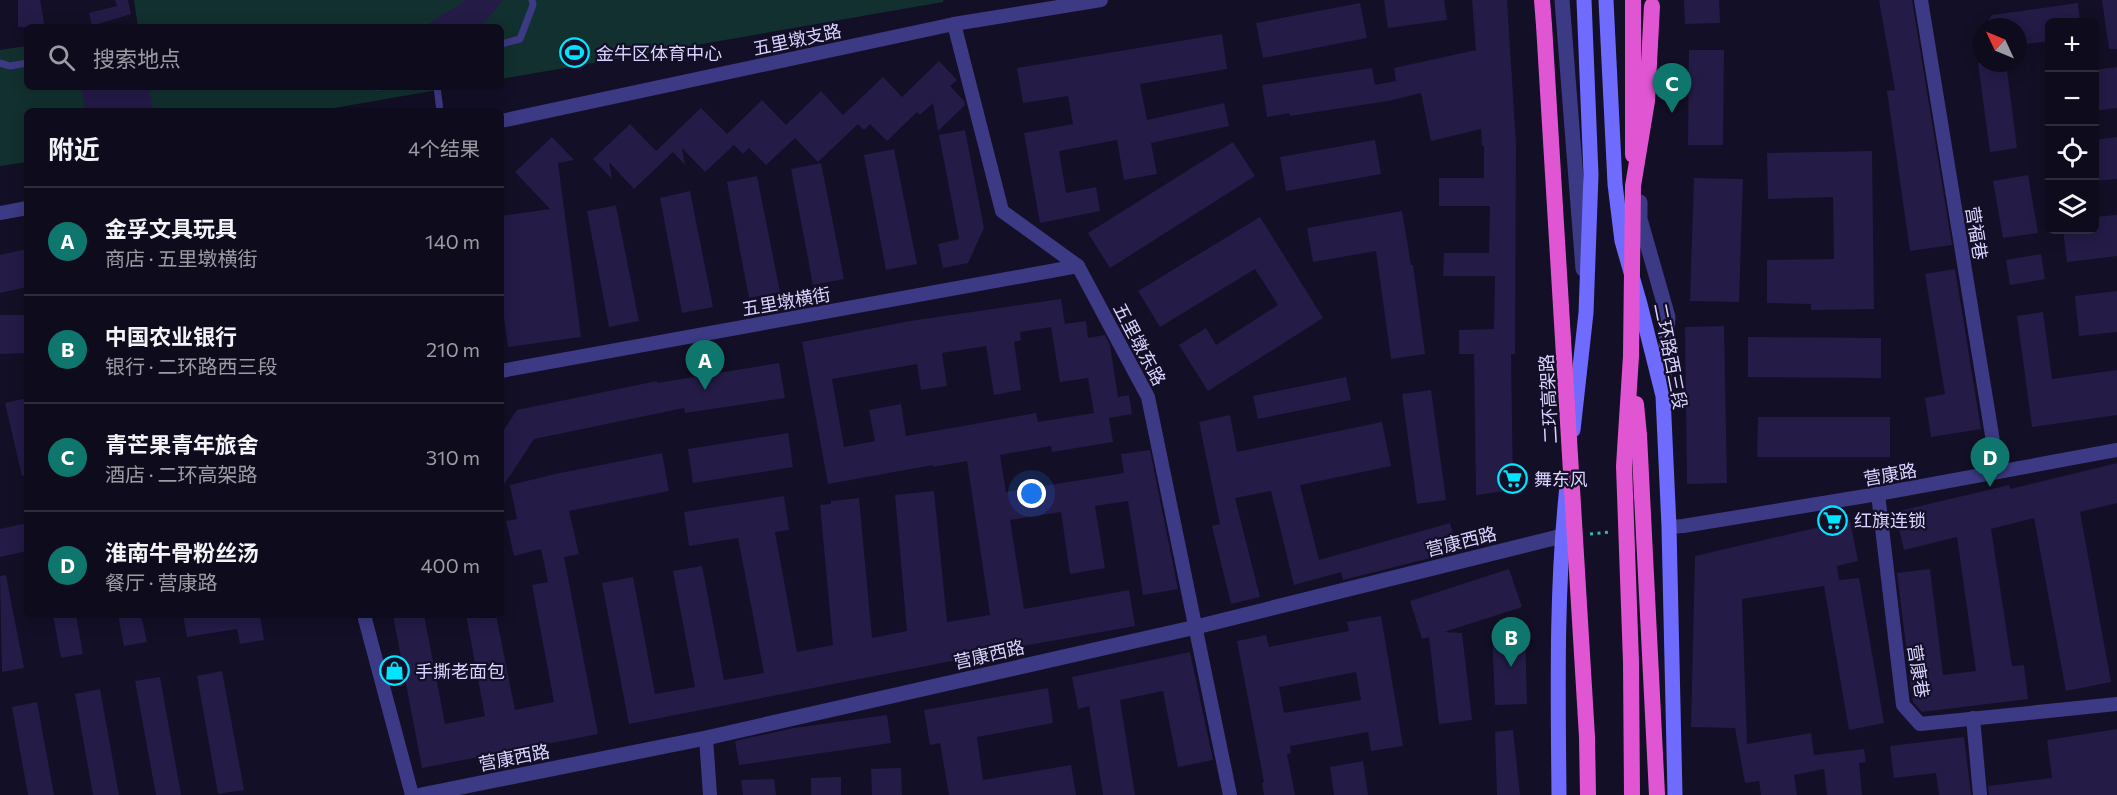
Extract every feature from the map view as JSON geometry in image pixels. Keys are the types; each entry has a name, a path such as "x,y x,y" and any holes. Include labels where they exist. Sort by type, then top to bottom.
{"highway":[{"name":"二环高架路","path":"1542,0 1571,456 1587,737 1588,795"},
{"path":"1632,795 1631,662 1624,466 1631,356 1633,0"},
{"path":"1633,186 1647,101 1652,0"},
{"path":"1631,356 1639,435 1657,795"}],"main road":[{"path":"1559,795 1558,611 1562,536 1586,314 1591,175 1584,0"},
{"name":"二环路西三段","path":"1606,0 1615,184 1622,241 1641,303 1663,396 1669,527 1675,795"}],"street":[{"name":"五里墩支路","path":"504,120 954,24 1101,0"},
{"path":"1562,0 1586,314"},
{"path":"1645,0 1640,219 1668,317 1663,396"},
{"name":"营福巷","path":"1921,0 1998,472"},
{"name":"五里墩东路","path":"954,24 1002,211 1078,266 1148,398 1230,795"},
{"path":"0,213 24,209"},
{"name":"五里墩横街","path":"504,370 1078,266"},
{"name":"营康路","path":"1669,527 1878,494 2117,450"},
{"name":"营康巷","path":"1878,494 1903,705 1920,724 2117,704"},
{"name":"营康西路","path":"421,795 706,738 1196,627 1562,536"},
{"path":"365,618 412,795"},
{"path":"1973,718 1980,795"},
{"path":"706,738 710,795"}],"lane":[{"path":"504,43 520,39 533,5 532,0"},
{"path":"0,63 10,66 24,64"},
{"path":"437,90 440,108"}],"green space":[{"name":"金牛区体育中心","path":"134,0 943,0 943,2 504,78 504,24 138,24"},
{"path":"24,46 24,90 438,90 334,108 24,108 24,162 0,166 0,50"}],"building":[{"path":"18,0 40,0 44,24 24,24 24,27 18,27"},
{"path":"115,0 128,0 131,14 92,24 89,13 117,6"},
{"path":"466,0 503,0 482,24 428,24"},
{"path":"1384,0 1444,0 1447,20 1388,28"},
{"path":"1472,0 1507,0 1516,144 1515,354 1511,354 1513,490 1476,495 1474,354 1459,354 1459,330 1494,329 1495,276 1443,276 1444,253 1489,253 1490,206 1439,206 1439,178 1484,178 1484,146 1482,146 1481,129 1431,141 1421,93 1388,101 1290,116 1289,113 1267,117 1262,85 1372,68 1375,85 1396,81 1394,68 1476,50"},
{"path":"1684,0 1719,0 1720,23 1685,24"},
{"path":"1879,0 1912,0 1952,245 1910,251 1887,91 1895,90"},
{"path":"2102,0 2117,0 2117,49 2109,49"},
{"path":"1360,3 1367,38 1263,58 1256,23"},
{"path":"2078,3 2080,18 2045,18 2045,42 2027,44 2027,18 1990,18 1992,15"},
{"path":"1222,34 1227,69 1140,84 1147,120 1224,103 1229,126 1151,143 1157,174 1124,180 1117,140 1059,151 1066,193 1096,187 1100,211 1040,223 1024,133 1073,124 1068,96 1023,103 1017,68"},
{"path":"1689,50 1724,50 1723,145 1688,145"},
{"path":"939,61 957,80 950,86 965,105 938,131 933,103 920,115 917,112 887,141 870,124 864,130 858,124 818,162 795,138 766,165 749,148 743,154 734,145 705,172 682,148 685,165 673,152 634,189 609,162 612,179 593,159 630,124 656,151 701,108 727,134 762,100 786,125 821,91 843,115 883,77 902,97"},
{"path":"2117,67 2117,108 2099,110 2099,69"},
{"path":"1979,72 2007,72 2017,148 1990,152"},
{"path":"82,90 150,90 152,108 84,108"},
{"path":"965,130 984,228 968,263 943,268 938,244 959,239 939,135"},
{"path":"552,137 574,160 558,163 581,337 508,347 504,317 504,216 550,209 515,172"},
{"path":"2117,137 2117,179 2099,181 2099,139"},
{"path":"1375,140 1381,174 1286,191 1280,157"},
{"path":"1233,142 1255,176 1110,268 1088,233"},
{"path":"894,149 917,264 886,270 864,155"},
{"path":"1872,151 1874,309 1811,310 1811,304 1767,303 1767,260 1834,259 1833,197 1768,199 1767,153"},
{"path":"821,163 844,279 813,285 791,169"},
{"path":"2028,175 2038,233 2003,238 1993,181"},
{"path":"757,176 780,292 749,298 727,182"},
{"path":"1694,178 1743,179 1739,302 1690,301"},
{"path":"690,191 713,307 682,313 660,198"},
{"path":"618,205 616,206 639,321 609,327 587,211"},
{"path":"1402,211 1411,265 1413,265 1425,354 1391,359 1376,251 1313,262 1307,228"},
{"path":"2117,215 2117,256 2067,262 2064,234 2099,234 2099,217"},
{"path":"1260,217 1323,318 1208,391 1179,345 1206,328 1216,345 1278,305 1255,269 1160,327 1138,291"},
{"path":"24,250 24,288 0,293 0,255"},
{"path":"2041,254 2045,279 2010,285 2006,260"},
{"path":"1955,269 1981,429 1931,437 1925,398 1945,394 1925,274"},
{"path":"2117,291 2117,332 2079,336 2075,296"},
{"path":"1061,299 1065,324 1086,321 1088,338 1105,335 1110,345 1118,397 1129,395 1132,414 1109,418 1113,442 1052,452 1051,446 1000,455 1006,492 1124,473 1121,454 1150,450 1178,589 1143,595 1128,501 1095,506 1105,568 1070,574 1061,512 1010,520 1024,609 1129,590 1135,626 962,657 962,659 629,724 602,583 633,577 655,694 695,687 673,571 702,566 724,680 764,673 738,538 689,546 684,512 784,496 789,530 775,532 797,652 833,645 820,505 831,504 831,501 859,498 872,638 907,631 895,495 934,491 947,622 990,615 967,461 828,484 802,342 910,321","holes":["1051,327 1060,382 1088,378 1094,413 1038,422 1036,413 906,436 901,404 869,410 875,441 844,447 832,379 917,364 921,390 947,386 942,353 986,346 994,395 1021,390 1014,342 1021,340 1020,332"]},
{"path":"2043,312 2052,379 2117,370 2117,415 2032,427 2017,316"},
{"path":"0,315 24,315 24,353 0,354"},
{"path":"1724,326 1727,483 1687,484 1685,327"},
{"path":"1748,337 1881,338 1881,378 1748,377"},
{"path":"779,363 785,398 685,413 684,408 534,439 504,484 504,430 517,410 657,381 657,383"},
{"path":"1346,377 1351,400 1258,419 1253,396"},
{"path":"1431,390 1446,500 1417,504 1402,394"},
{"path":"24,399 24,476 22,476 5,403"},
{"path":"1230,415 1237,452 1382,422 1391,466 1300,485 1319,560 1450,523 1458,551 1343,580 1341,572 1294,585 1271,491 1235,498 1260,597 1231,604 1212,526 1220,524 1199,422"},
{"path":"1758,417 1890,417 1890,457 1757,457"},
{"path":"788,433 793,467 693,483 688,449"},
{"path":"662,453 669,491 569,511 579,554 564,557 598,734 422,768 394,618 425,618 445,724 485,716 467,618 497,618 515,710 554,702 532,585 548,582 541,549 514,556 506,521 517,519 510,485"},
{"path":"2117,463 2117,503 2080,512 2111,682 2066,691 2034,518 1991,529 2012,666 2024,665 2028,699 1922,712 1913,702 1897,573 1930,569 1943,675 1976,671 1957,537 1904,550 1895,512 2009,485 2010,489"},
{"path":"1850,520 1858,561 1837,566 1839,580 1859,578 1884,723 1849,730 1824,586 1742,599 1747,744 1811,733 1814,755 1864,749 1866,762 1859,763 1862,795 1827,795 1824,769 1794,775 1797,795 1761,795 1759,781 1745,783 1735,728 1691,727 1695,556"},
{"path":"24,524 24,552 0,557 0,529"},
{"path":"1509,569 1522,607 1444,632 1462,633 1472,720 1439,724 1429,637 1422,639 1410,601"},
{"path":"6,575 24,668 2,672 0,576"},
{"path":"1381,616 1403,746 1371,751 1368,732 1290,746 1291,753 1287,754 1295,795 1264,795 1262,783 1264,782 1237,641 1266,635 1269,647 1349,631 1347,622","holes":["1356,672 1361,700 1284,713 1279,687"]},
{"path":"54,618 77,618 83,654 61,658"},
{"path":"119,618 142,618 147,642 124,646"},
{"path":"184,618 260,618 264,640 240,644 237,629 187,637"},
{"path":"1525,630 1527,704 1495,705 1492,632"},
{"path":"1190,652 1213,760 1178,767 1163,691 1120,700 1135,795 1103,795 1089,706 1078,709 1072,677"},
{"path":"222,671 244,790 218,794 197,676"},
{"path":"160,677 181,795 156,795 135,681"},
{"path":"1048,688 1053,723 977,737 983,780 1071,765 1076,795 949,795 940,743 930,745 924,710"},
{"path":"100,689 119,795 93,795 75,694"},
{"path":"37,702 54,795 28,795 12,707"},
{"path":"887,715 891,743 739,765 735,741 794,728"},
{"path":"2117,729 2117,795 1989,795 1988,786 2052,778 2047,740"},
{"path":"1513,730 1520,795 1497,795 1495,732"},
{"path":"1964,737 1971,795 1939,795 1936,773 1894,778 1890,746"},
{"path":"1363,761 1368,795 1334,795 1330,767"},
{"path":"901,768 902,795 872,795 871,769"},
{"path":"841,777 841,795 811,795 811,778"},
{"path":"774,779 776,795 743,795 741,780"}],"place":[{"name":"金牛区体育中心","path":"575,53"},
{"name":"青芒果青年旅舍","path":"1672,113"},
{"name":"金孚文具玩具","path":"705,390"},
{"name":"舞东风","path":"1513,479"},
{"name":"淮南牛骨粉丝汤","path":"1990,487"},
{"name":"红旗连锁","path":"1833,520"},
{"name":"中国农业银行","path":"1511,667"},
{"name":"手撕老面包","path":"394,671"}]}
